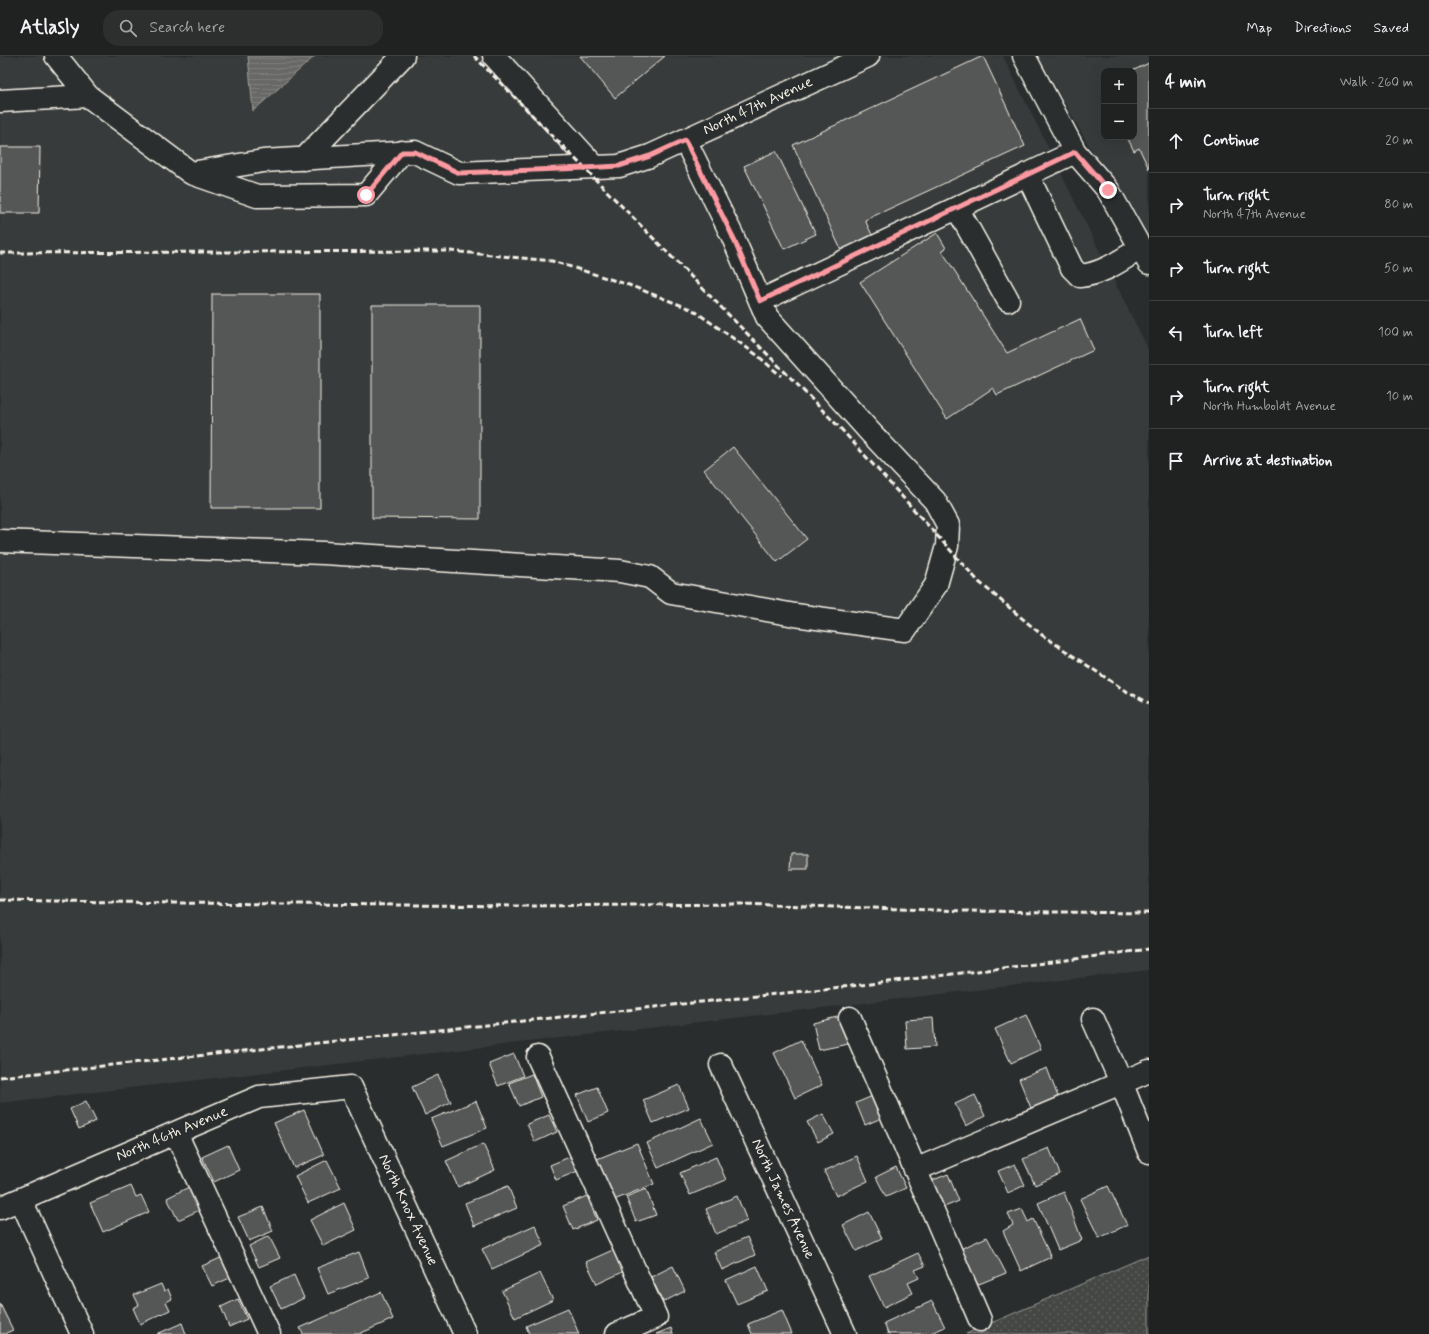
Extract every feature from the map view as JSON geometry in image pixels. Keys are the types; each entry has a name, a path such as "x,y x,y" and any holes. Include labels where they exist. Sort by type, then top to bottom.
{"street":[{"path":"56,56 88,96 191,173 257,196 366,195 409,152"},
{"path":"304,159 403,56"},
{"path":"494,56 595,167"},
{"name":"North 47th Avenue","path":"409,152 459,173 619,166 650,156 868,56"},
{"path":"1024,56 1075,152 1108,190 1145,255 1091,275 1080,276 1072,268 1027,174"},
{"path":"0,101 88,96"},
{"path":"0,541 324,553 620,571 650,577 671,592 796,615 905,630 936,585 947,546 948,525 935,501 870,432 767,317 732,235 685,140"},
{"path":"191,173 263,161 409,152"},
{"path":"760,301 1075,152"},
{"path":"957,208 1008,300"},
{"path":"850,1018 980,1320"},
{"path":"1093,1019 1121,1082 1149,1152"},
{"path":"538,1057 656,1317 618,1334"},
{"name":"North James Avenue","path":"721,1065 845,1334"},
{"path":"915,1170 1149,1070"},
{"name":"North 46th Avenue","path":"0,1208 258,1097 351,1087"},
{"name":"North Knox Avenue","path":"351,1087 465,1334"},
{"path":"176,1133 269,1334"},
{"path":"21,1200 82,1334"}],"shaded area":[{"path":"0,56 1003,56 1149,351 1149,970 0,1103"},
{"path":"248,56 315,56 253,111"},
{"path":"1038,56 1149,56 1149,247 1147,248"},
{"path":"1149,1255 1149,1334 966,1334"}],"building":[{"path":"580,56 665,56 615,98"},
{"path":"983,56 1025,146 865,220 872,235 841,250 793,145"},
{"path":"1149,63 1149,169 1139,148 1134,151 1128,140 1137,140 1137,69"},
{"path":"0,147 40,147 39,213 0,213"},
{"path":"776,151 816,234 784,249 744,166"},
{"path":"937,233 946,248 942,251 1007,353 1080,319 1094,350 997,395 993,388 947,419 860,282"},
{"path":"212,294 320,294 320,508 211,508"},
{"path":"372,305 480,305 480,519 372,518"},
{"path":"733,447 807,539 777,562 704,470"},
{"path":"791,854 808,854 808,869 790,869"},
{"path":"1026,1015 1041,1049 1011,1063 995,1029"},
{"path":"841,1016 848,1044 819,1050 813,1023"},
{"path":"933,1018 935,1047 907,1049 905,1020"},
{"path":"801,1040 822,1085 795,1098 774,1053"},
{"path":"514,1054 523,1076 498,1086 489,1064"},
{"path":"1047,1068 1060,1102 1033,1113 1019,1079"},
{"path":"532,1074 541,1097 519,1106 509,1083"},
{"path":"438,1075 451,1102 425,1115 412,1087"},
{"path":"679,1085 689,1108 653,1123 643,1100"},
{"path":"597,1087 608,1113 588,1122 577,1095"},
{"path":"875,1095 884,1117 865,1125 856,1103"},
{"path":"975,1095 985,1116 966,1126 955,1104"},
{"path":"86,1101 96,1121 79,1129 70,1109"},
{"path":"476,1101 487,1128 443,1146 431,1119"},
{"path":"304,1110 324,1155 294,1168 274,1123"},
{"path":"823,1114 834,1134 818,1142 807,1122"},
{"path":"549,1115 557,1132 535,1142 527,1124"},
{"path":"701,1118 713,1143 658,1168 647,1143"},
{"path":"637,1143 654,1184 614,1200 597,1159"},
{"path":"483,1144 495,1170 458,1187 446,1161"},
{"path":"228,1145 239,1170 214,1182 202,1157"},
{"path":"1049,1148 1060,1174 1035,1185 1023,1159"},
{"path":"572,1156 578,1171 556,1180 550,1165"},
{"path":"857,1156 868,1181 836,1196 824,1171"},
{"path":"716,1157 726,1180 690,1195 680,1173"},
{"path":"327,1160 341,1188 308,1203 295,1176"},
{"path":"1015,1164 1025,1185 1008,1193 998,1171"},
{"path":"896,1167 906,1188 886,1197 876,1177"},
{"path":"948,1174 959,1201 942,1208 931,1181"},
{"path":"131,1186 136,1197 141,1195 149,1212 103,1232 90,1203"},
{"path":"191,1186 202,1209 178,1220 167,1198"},
{"path":"508,1186 517,1208 474,1226 465,1203"},
{"path":"1108,1186 1127,1225 1099,1238 1080,1199"},
{"path":"646,1189 656,1215 636,1222 626,1197"},
{"path":"1064,1192 1082,1240 1058,1250 1038,1203"},
{"path":"587,1196 597,1220 573,1230 563,1206"},
{"path":"737,1196 747,1221 716,1234 706,1209"},
{"path":"344,1203 356,1230 323,1246 310,1220"},
{"path":"263,1207 273,1231 249,1241 238,1217"},
{"path":"1022,1209 1028,1222 1033,1219 1051,1257 1021,1271 1003,1231 1013,1225 1008,1214"},
{"path":"869,1212 882,1239 856,1251 843,1225"},
{"path":"535,1225 544,1245 492,1269 482,1249"},
{"path":"269,1236 280,1258 259,1267 249,1246"},
{"path":"747,1237 755,1255 722,1270 714,1252"},
{"path":"987,1237 1006,1273 974,1286 958,1250"},
{"path":"615,1249 625,1271 597,1284 586,1262"},
{"path":"359,1252 369,1278 328,1294 317,1268"},
{"path":"918,1253 925,1266 915,1270 919,1278 908,1283 913,1293 884,1307 869,1276"},
{"path":"223,1257 232,1277 212,1286 202,1266"},
{"path":"673,1266 685,1291 663,1302 651,1277"},
{"path":"757,1266 768,1291 737,1304 726,1280"},
{"path":"540,1273 553,1300 515,1318 502,1291"},
{"path":"294,1275 304,1298 281,1309 270,1286"},
{"path":"161,1284 164,1291 168,1289 172,1299 166,1302 170,1310 140,1324 133,1308 139,1305 134,1295"},
{"path":"381,1292 393,1319 359,1334 303,1334 300,1328"},
{"path":"238,1299 247,1319 229,1327 221,1307"},
{"path":"932,1301 945,1327 929,1334 888,1334 884,1323"},
{"path":"0,1304 13,1330 4,1334 0,1334"},
{"path":"568,1308 579,1334 529,1334 526,1326"},
{"path":"782,1310 792,1334 752,1334 748,1324"},
{"path":"182,1323 186,1334 157,1334"},
{"path":"671,1328 673,1334 656,1334"}],"railway":[{"path":"474,56 842,430 979,582 1042,635 1124,690 1149,703"},
{"path":"0,253 450,251 552,261 629,285 693,310 757,355 781,376"},
{"path":"0,900 524,906 741,904 966,911 1149,913"},
{"path":"0,1077 879,983 1149,949"}],"route":[{"path":"366,195 402,152 415,152 459,173 584,168 619,166 650,156 685,140 732,235 760,301 1075,152 1108,190"}]}
